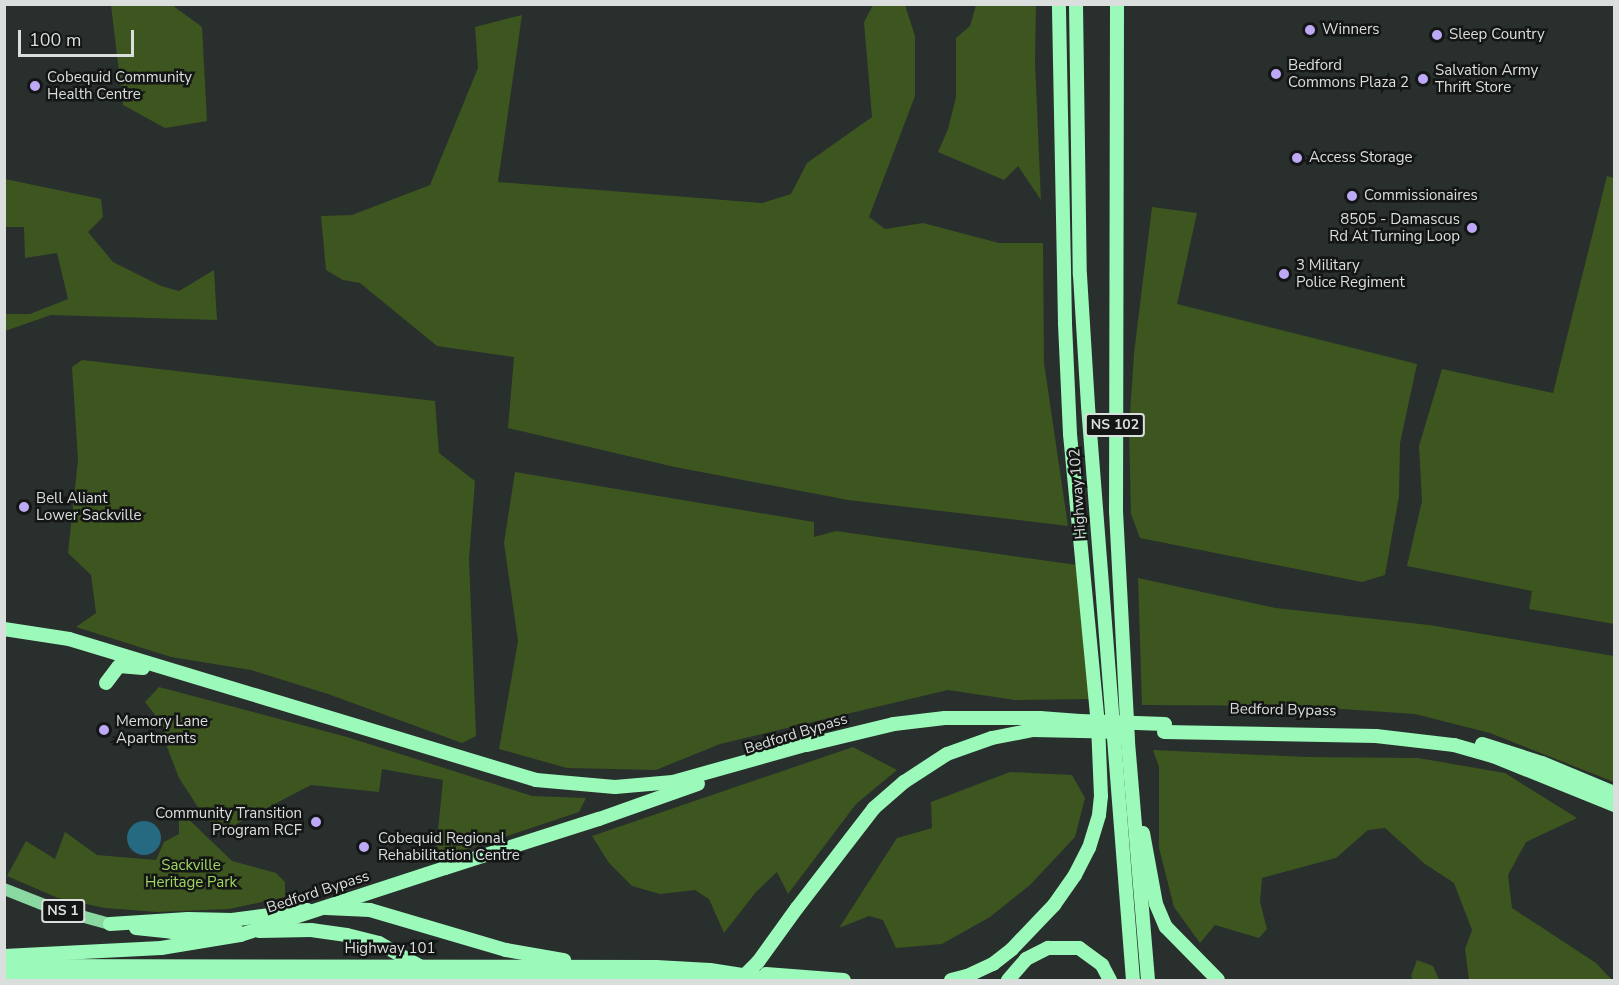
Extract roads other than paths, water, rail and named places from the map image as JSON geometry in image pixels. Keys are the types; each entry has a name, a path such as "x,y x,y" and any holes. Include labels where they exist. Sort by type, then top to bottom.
{"highway":[{"path":"951,981 993,964 1012,949 1054,905 1084,857 1099,815 1098,726 1070,434 1059,4"},
{"name":"Highway 102","path":"1076,4 1080,275 1103,612 1133,981"},
{"name":"NS 102","path":"1117,4 1116,511 1128,742 1148,981"},
{"path":"1117,87 1127,4"},
{"path":"1064,256 1073,321 1097,596 1103,612"},
{"path":"4,629 69,639 536,780 615,787 674,782 815,742"},
{"path":"106,683 119,666 172,671"},
{"name":"Bedford Bypass","path":"4,956 161,948 240,935 599,819 815,742 894,724 945,718 1040,718 1080,726"},
{"name":"Bedford Bypass","path":"740,981 758,962 874,808 904,782 947,754 992,738 1033,730 1080,726 1376,736 1454,745 1493,756 1614,805"},
{"name":"Bedford Bypass","path":"1164,728 1373,728 1423,732 1500,748 1614,793"},
{"path":"1128,742 1156,904 1166,927 1218,981"},
{"path":"110,924 188,919 232,920 325,908 370,910 506,950 604,967"},
{"path":"110,924 172,932 310,930 347,935 379,943 444,981"},
{"path":"1008,981 1026,959 1048,948 1079,948 1102,965 1110,981"},
{"name":"Highway 101","path":"4,966 710,969 775,981"},
{"path":"710,969 844,981"},
{"name":"Highway 101","path":"4,976 582,976 729,981"}],"main road":[{"name":"NS 1","path":"4,889 52,908 110,924"},
{"path":"4,895 18,895"}],"water":[{"path":"144,821 156,826 161,838 156,850 144,855 132,850 127,838 132,826"}],"place":[{"name":"Winners","path":"1310,30"},
{"name":"Sleep Country","path":"1437,35"},
{"name":"Bedford Commons Plaza 2","path":"1276,74"},
{"name":"Salvation Army Thrift Store","path":"1423,79"},
{"name":"Cobequid Community Health Centre","path":"35,86"},
{"name":"Access Storage","path":"1297,158"},
{"name":"Commissionaires","path":"1352,196"},
{"name":"8505 - Damascus Rd At Turning Loop","path":"1472,228"},
{"name":"3 Military Police Regiment","path":"1284,274"},
{"name":"Bell Aliant Lower Sackville","path":"24,507"},
{"name":"Memory Lane Apartments","path":"104,730"},
{"name":"Community Transition Program RCF","path":"316,822"},
{"name":"Cobequid Regional Rehabilitation Centre","path":"364,847"}],"park label":[{"name":"Sackville Heritage Park","path":"191,874"}]}
